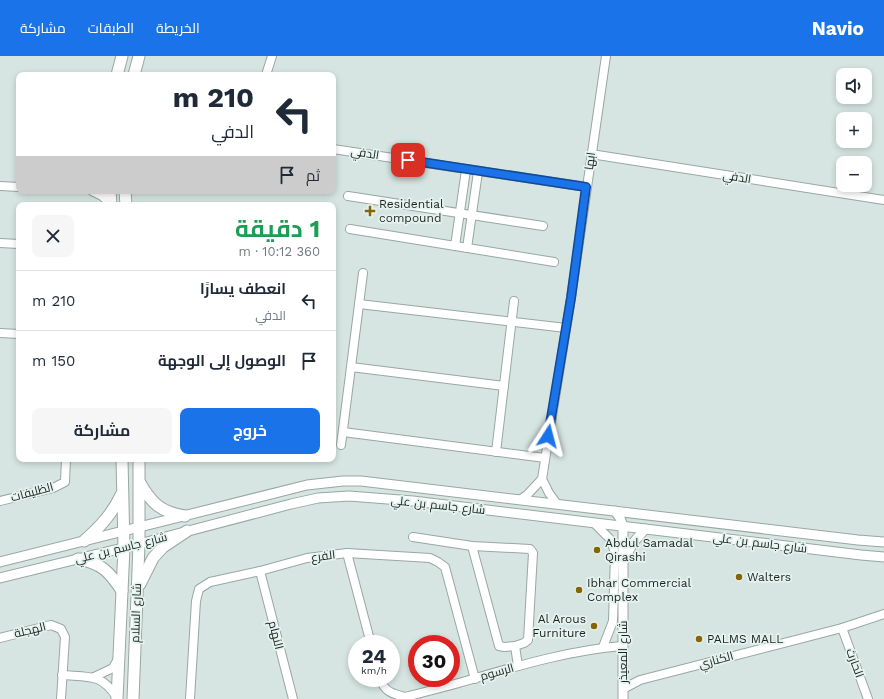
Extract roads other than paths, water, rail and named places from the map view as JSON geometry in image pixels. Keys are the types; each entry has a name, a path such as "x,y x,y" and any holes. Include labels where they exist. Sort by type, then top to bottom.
{"main road":[{"path":"118,72 122,56"},
{"path":"135,72 139,56"},
{"name":"شارع السلام","path":"117,699 124,548 122,462"},
{"name":"شارع السلام","path":"132,699 139,544 139,462"},
{"path":"140,483 156,505 170,514 185,516"},
{"path":"84,541 99,528 109,516 122,492"},
{"path":"137,590 153,558 163,547 187,531"},
{"path":"78,559 88,561 105,569 122,591"}],"street":[{"path":"267,72 272,56"},
{"name":"ابها","path":"542,479 606,56"},
{"name":"الدفي","path":"336,148 478,172 586,187"},
{"name":"الدفي","path":"591,154 884,200"},
{"path":"454,246 466,170"},
{"path":"467,248 478,172"},
{"path":"0,186 16,187"},
{"path":"98,194 109,202"},
{"path":"348,196 544,226"},
{"path":"350,229 554,262"},
{"path":"0,243 16,244"},
{"path":"341,445 363,273"},
{"path":"496,452 514,301"},
{"path":"359,304 566,328"},
{"path":"0,333 16,334"},
{"path":"351,367 504,386"},
{"path":"343,432 545,458"},
{"name":"الظليفات","path":"0,501 54,488 65,482 66,462"},
{"path":"520,499 527,495 542,479 549,493 558,504"},
{"name":"شارع جاسم بن علي","path":"0,562 307,485 343,481 361,481 873,542 884,542"},
{"name":"شارع جاسم بن علي","path":"0,578 124,548 291,504 318,498 349,496 413,501 595,524 884,557"},
{"name":"شارع المعيذر","path":"615,511 623,526 623,699"},
{"name":"شارع المعيذر","path":"595,524 609,538 615,554 613,621 602,647"},
{"path":"623,563 633,543 645,529"},
{"path":"413,537 472,546 530,549 533,553 528,640 526,642 515,646 499,646 472,546"},
{"path":"873,542 884,537"},
{"path":"347,553 369,635"},
{"name":"الفرع","path":"190,699 196,601 199,589 210,582 260,572 307,558 347,553 430,558 445,567 475,679"},
{"name":"النهام","path":"260,572 292,699"},
{"name":"الكناري","path":"623,689 640,680 842,628 884,614"},
{"name":"الهجلة","path":"0,638 51,625 61,629 65,637 61,699"},
{"name":"الحارث","path":"842,628 868,699"},
{"path":"515,646 518,666"},
{"name":"الرسوم","path":"384,687 391,694 406,697 518,666 602,647 622,646"},
{"path":"94,678 113,668 119,658"},
{"path":"62,675 94,678 103,681 111,689 117,699"},
{"name":"الكناري","path":"623,676 640,680"}],"place":[{"name":"Residential compound","path":"370,211"},
{"name":"Abdul Samadal Qirashi","path":"597,550"},
{"name":"Walters","path":"739,577"},
{"name":"Ibhar Commercial Complex","path":"579,590"},
{"name":"Al Arous Furniture","path":"594,626"},
{"name":"PALMS MALL","path":"699,639"}]}
